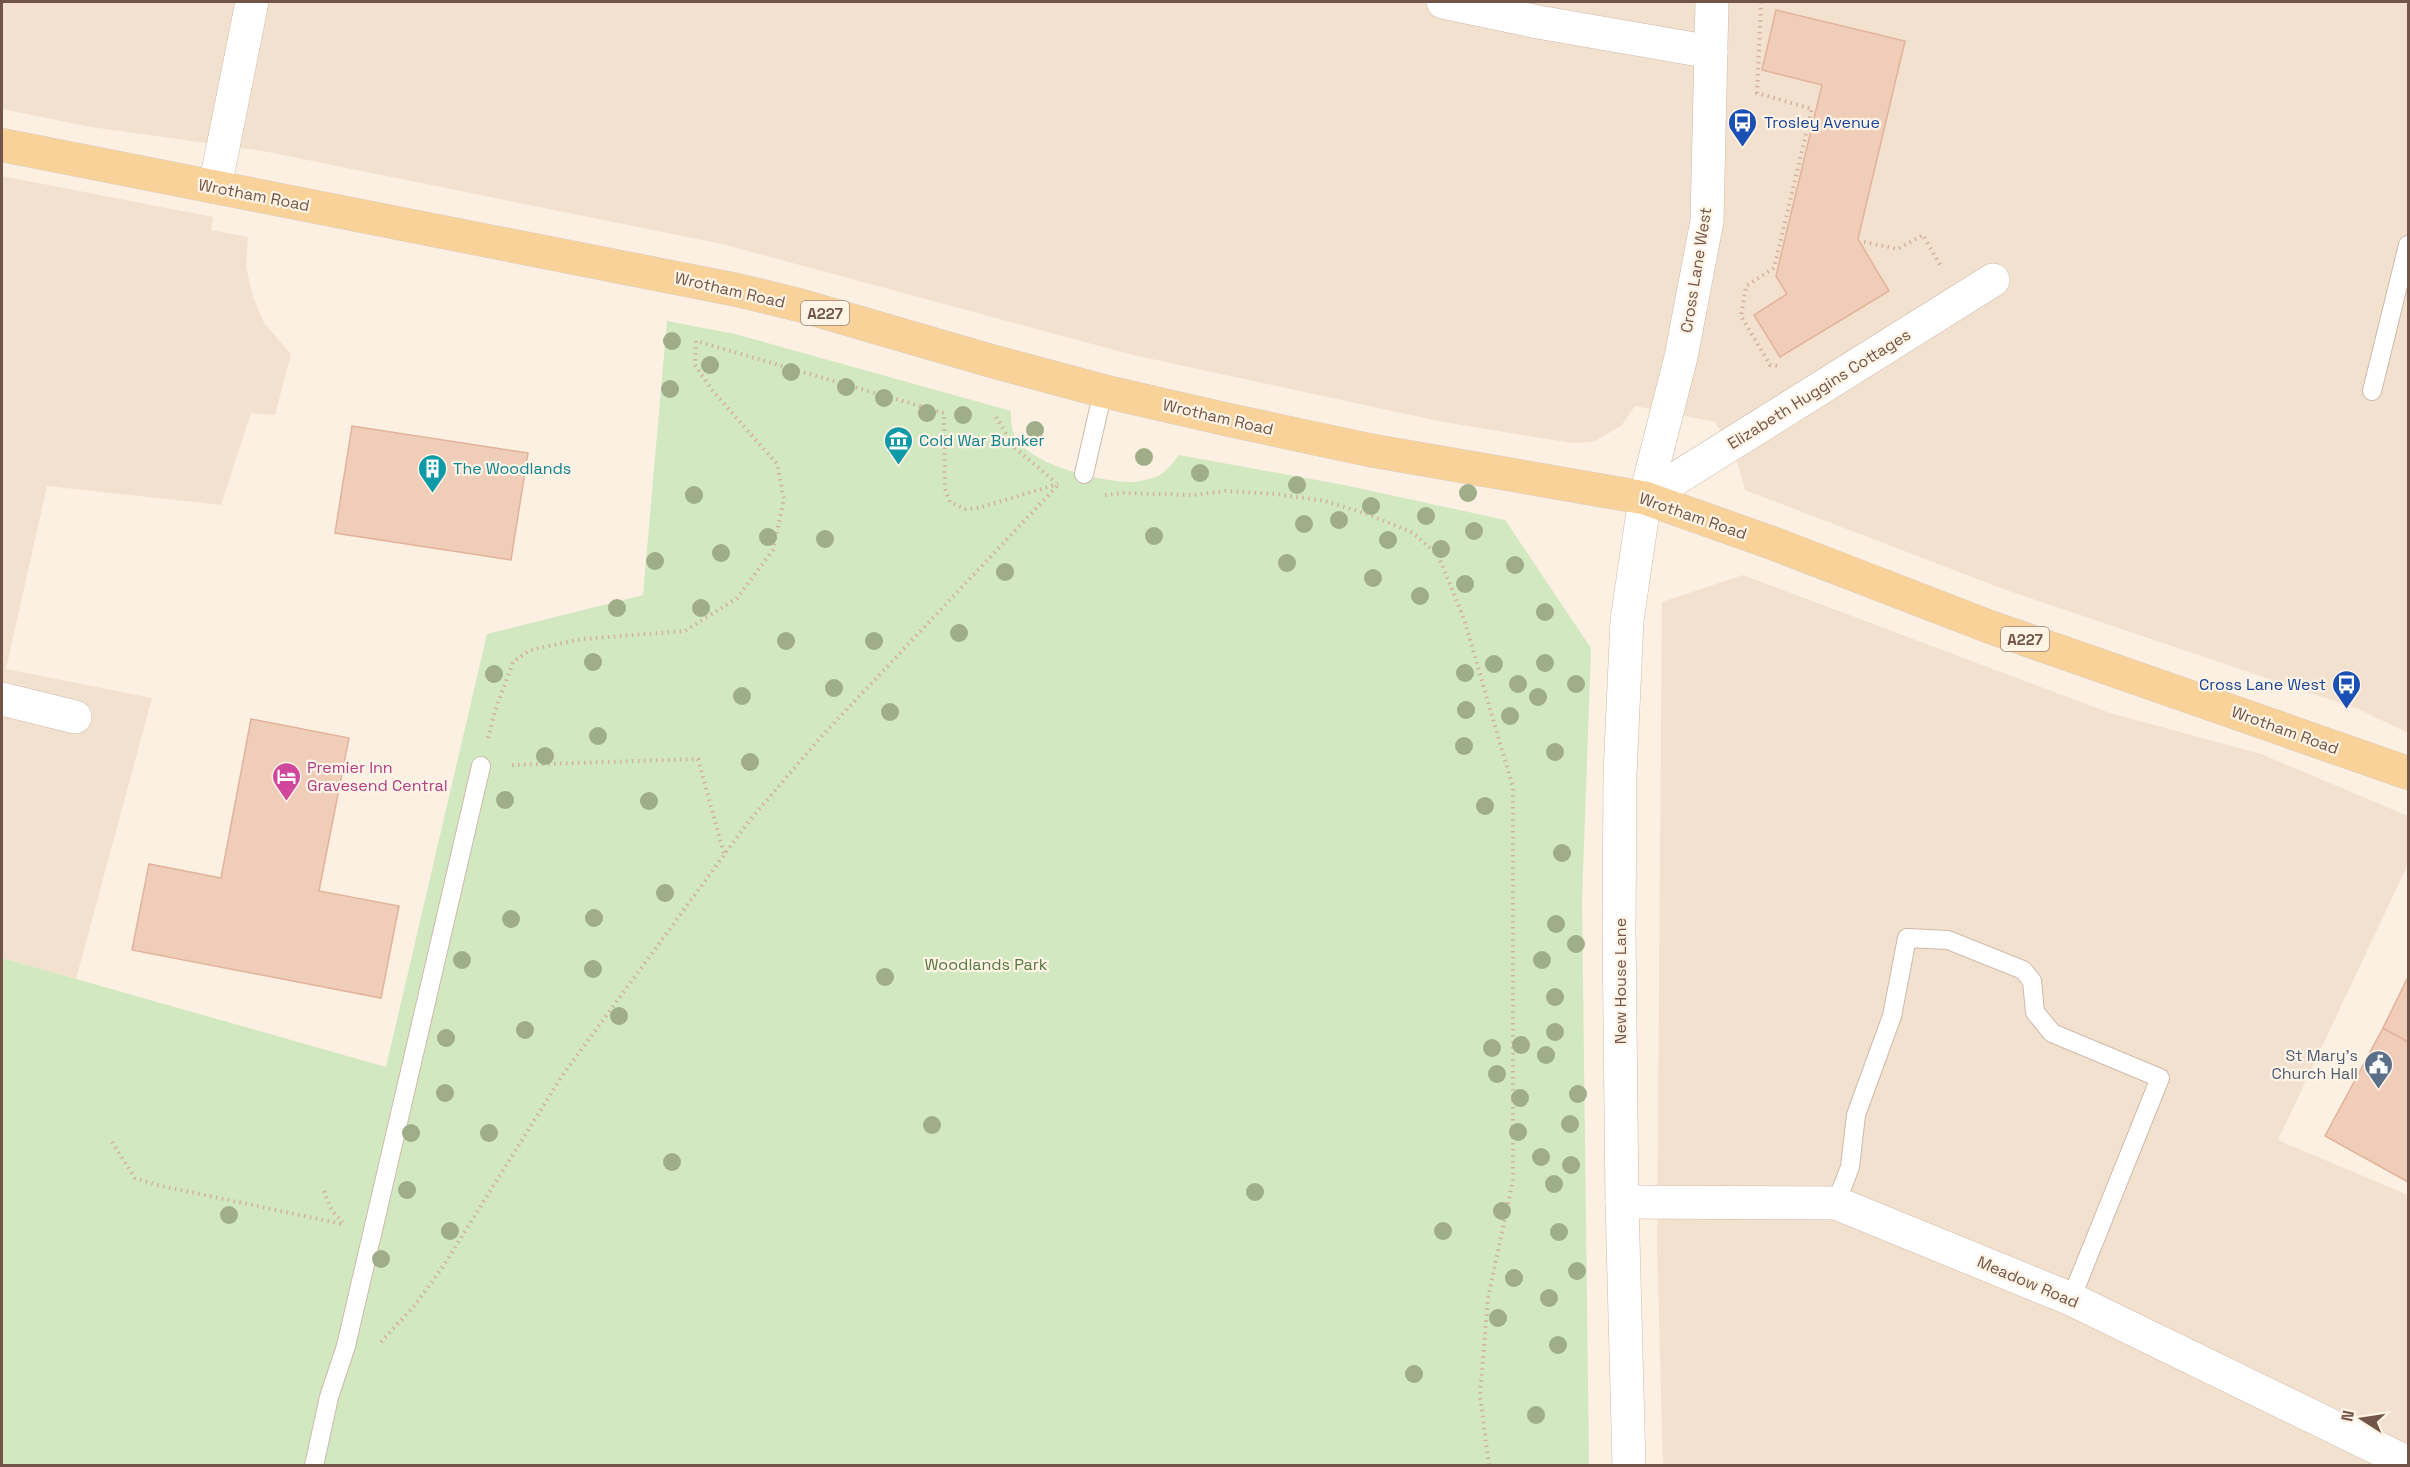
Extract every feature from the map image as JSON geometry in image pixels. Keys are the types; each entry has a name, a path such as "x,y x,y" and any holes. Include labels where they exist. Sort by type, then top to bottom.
{"main road":[{"name":"Wrotham Road","path":"2,145 736,290 1103,390 1369,450 1645,498 1775,544 1990,627 2409,773"}],"street":[{"path":"215,187 252,2"},
{"path":"1443,2 1538,22 1711,52"},
{"name":"Cross Lane West","path":"1645,498 1681,357 1707,220 1712,2"},
{"name":"Elizabeth Huggins Cottages","path":"1645,498 1993,280"},
{"name":"New House Lane","path":"1629,1466 1622,1202 1620,774 1627,620 1645,498"},
{"path":"2,699 75,717"},
{"name":"Meadow Road","path":"1622,1202 1836,1203 2071,1299 2409,1462"}],"lane":[{"path":"2372,392 2409,245"},
{"path":"1084,474 1103,390"},
{"path":"314,1466 326,1376 346,1346 481,766"},
{"path":"1836,1203 1850,1167 1856,1115 1892,1016 1907,938 1948,940 2023,970 2032,981 2035,1012 2041,1023 2052,1033 2160,1078 2071,1299"}],"path":[{"path":"1761,2 1757,93 1812,109 1774,268 1746,286 1741,316 1770,364 1775,367 1786,365"},
{"path":"1864,242 1898,249 1923,235 1948,278"},
{"path":"724,854 698,759 481,766 495,711 509,672 513,662 521,656 530,650 582,639 685,631 737,598 773,550 784,499 777,464 712,390 695,364 696,341 944,413 945,489 950,502 965,509 978,508 1058,484"},
{"path":"996,417 1014,447 1058,484"},
{"path":"376,1346 415,1305 444,1265 562,1076 724,854 820,738 1058,484"},
{"path":"1102,496 1123,493 1194,495 1225,491 1276,494 1325,501 1370,515 1413,533 1438,555 1464,619 1513,788 1514,1180 1488,1298 1480,1395 1489,1466"},
{"path":"112,1142 135,1178 157,1185 346,1225 332,1211 324,1191"}],"shaded area":[{"path":"2,2 2408,2 2408,733 2358,709 2006,590 1745,490 1736,457 1715,422 1635,406 1621,426 1593,442 1572,443 1443,422 1133,355 722,244 263,151 91,127 2,109"},
{"path":"2,176 213,217 211,230 248,237 246,267 253,297 264,323 291,354 275,415 251,413 221,505 47,486 6,669 152,698 76,979 2,958"},
{"path":"1743,575 2110,713 2261,754 2408,816 2408,864 2278,1140 2408,1195 2408,1451 2401,1465 1663,1465 1657,1245 1662,602"}],"green space":[{"name":"Woodlands Park","path":"667,321 735,334 1011,411 1014,434 1027,450 1053,465 1101,479 1132,482 1156,477 1163,473 1179,455 1349,486 1505,520 1591,648 1582,901 1589,1465 2,1465 2,958 386,1067 487,634 643,595"}],"building":[{"path":"1776,10 1905,41 1858,239 1889,291 1780,357 1754,315 1787,294 1776,276 1822,85 1762,70"},
{"name":"The Woodlands","path":"352,426 528,453 511,560 335,533"},
{"name":"Premier Inn Gravesend Central","path":"251,719 349,738 319,891 399,906 381,998 132,950 149,864 221,878"},
{"path":"2408,977 2408,1042 2383,1028"},
{"name":"St Mary's Church Hall","path":"2383,1028 2408,1042 2408,1182 2325,1136"}],"place":[{"name":"Trosley Avenue","path":"1743,148"},
{"name":"Cold War Bunker","path":"898,466"},
{"name":"The Woodlands","path":"432,494"},
{"name":"Cross Lane West","path":"2347,710"},
{"name":"Premier Inn Gravesend Central","path":"286,802"},
{"name":"St Mary's Church Hall","path":"2379,1090"}]}
